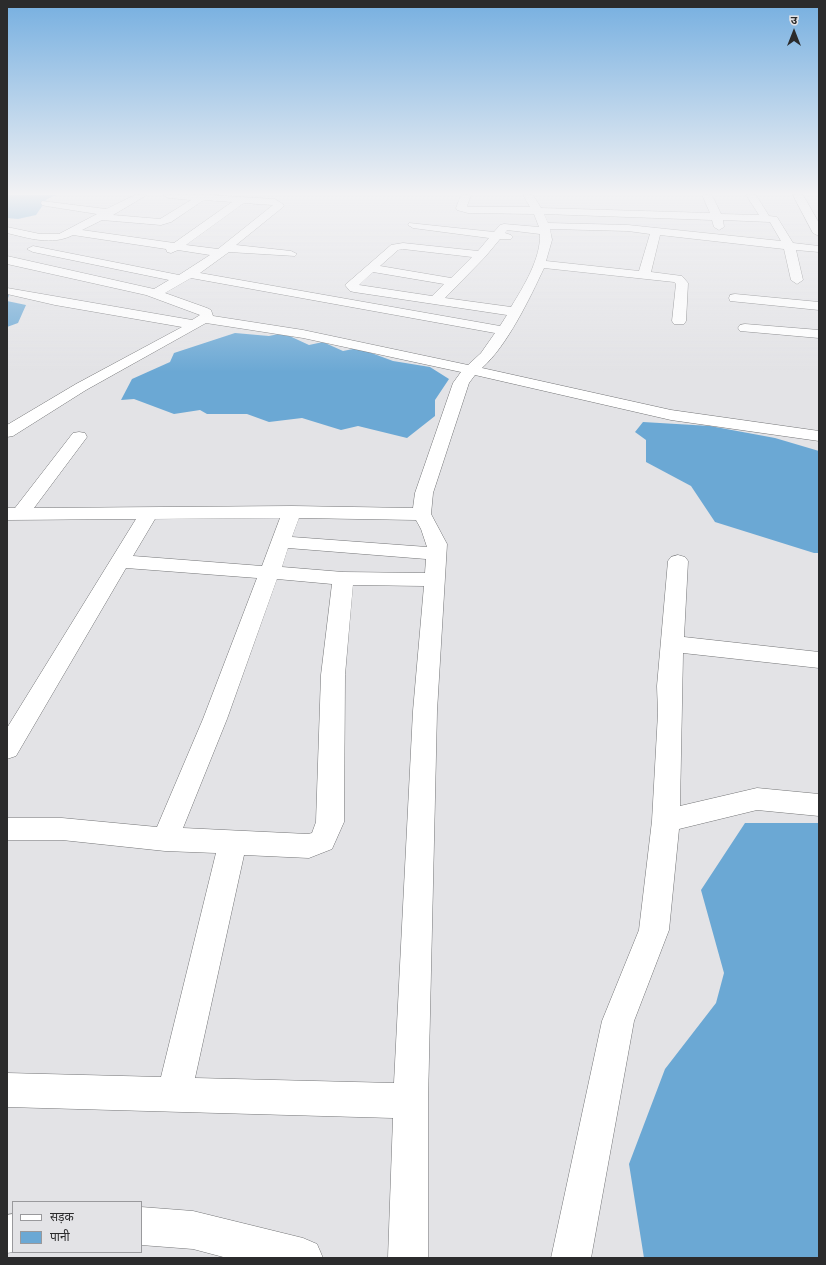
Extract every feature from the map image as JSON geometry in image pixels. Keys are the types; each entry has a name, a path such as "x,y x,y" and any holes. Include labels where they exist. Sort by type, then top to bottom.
{"street":[{"path":"71,254 189,273 500,329"},
{"path":"160,257 165,254"},
{"path":"154,294 217,254"},
{"path":"385,254 372,268 352,284 352,287 436,299 500,329"},
{"path":"471,254 481,255"},
{"path":"408,1258 411,1101 425,711 437,544 422,514 424,493 461,383 471,369 484,358 538,264 540,254"},
{"path":"644,275 649,254"},
{"path":"791,254 797,280"},
{"path":"436,299 481,255"},
{"path":"7,260 62,271 154,294 206,313 199,322 36,413 7,432"},
{"path":"538,264 644,275 681,281 679,321"},
{"path":"372,268 453,282"},
{"path":"9,291 56,303 302,334 471,369 671,415 819,436"},
{"path":"735,298 819,306"},
{"path":"338,313 416,328"},
{"path":"745,328 819,334"},
{"path":"560,380 643,395 819,423"},
{"path":"7,417 36,413"},
{"path":"14,514 79,437"},
{"path":"14,514 292,512 422,514"},
{"path":"164,839 215,719 292,512"},
{"path":"7,749 149,513"},
{"path":"280,542 436,554"},
{"path":"121,561 343,578 434,580"},
{"path":"571,1258 618,1021 654,930 666,821 670,686 674,644 678,561"},
{"path":"7,829 62,828 164,839 309,846 322,841 330,822 334,675 343,578"},
{"path":"674,644 819,660"},
{"path":"666,821 757,799 819,805"},
{"path":"174,1094 233,842"},
{"path":"7,1090 411,1101"},
{"path":"142,1226 193,1230 303,1258"}],"water":[{"path":"7,301 26,305 18,323 7,327"},
{"path":"235,333 269,336 283,333 309,345 323,342 343,351 358,348 393,361 430,367 449,379 435,400 435,416 407,438 358,426 341,430 302,418 269,422 247,414 207,414 200,410 174,414 134,399 121,400 132,379 170,362 174,353"},
{"path":"643,422 710,426 775,438 819,451 819,553 814,553 715,522 691,486 646,462 646,440 635,432"},
{"path":"745,823 819,823 819,1258 644,1258 629,1164 665,1069 716,1003 724,973 701,890"}]}
